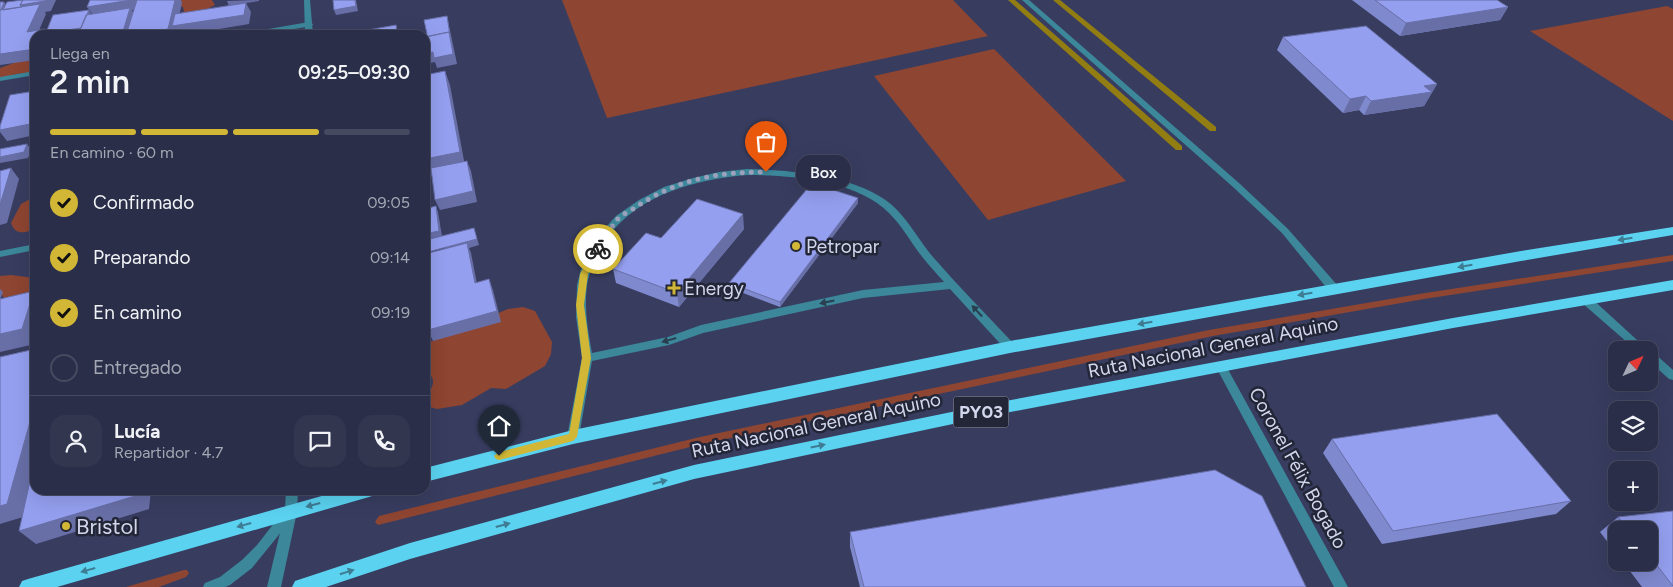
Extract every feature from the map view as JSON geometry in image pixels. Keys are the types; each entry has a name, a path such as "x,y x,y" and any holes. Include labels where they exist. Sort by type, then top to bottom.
{"highway":[{"name":"Ruta Nacional General Aquino","path":"430,474 573,437 1010,347 1673,231"},
{"name":"Ruta Nacional General Aquino","path":"301,587 410,551 694,472 1000,408 1673,285"},
{"path":"28,587 351,495"}],"street":[{"path":"307,0 309,30"},
{"path":"1025,0 1292,237 1334,289"},
{"path":"275,30 309,24"},
{"path":"0,79 30,74"},
{"path":"573,437 586,358 580,305 584,274 601,243 618,219 645,201 672,188 701,178 727,172 766,172 803,175 847,186 881,201 903,220 917,244 1010,347"},
{"path":"0,254 30,247"},
{"path":"586,358 669,340 701,329 864,294 952,285"},
{"path":"1586,300 1634,341"},
{"path":"1658,363 1673,376"},
{"name":"Coronel Félix Bogado","path":"1221,367 1341,587"},
{"path":"274,587 291,511 292,495"},
{"path":"210,587 225,581 247,564 262,549 291,511"}],"shaded area":[{"path":"154,0 212,0 215,5 180,16 184,11 183,7"},
{"path":"562,0 953,0 988,36 607,118"},
{"path":"1667,6 1673,9 1673,121 1530,31"},
{"path":"994,49 1126,181 988,220 874,76"},
{"path":"22,60 30,60 30,73 17,74 0,79 0,68"},
{"path":"30,199 30,230 24,232 15,230 11,223 21,204"},
{"path":"1673,255 1673,261 1424,299 1213,336 702,444 378,525 375,522 379,516 700,437 1209,330 1419,294"},
{"path":"11,275 30,277 30,303 4,298 0,292 0,276"},
{"path":"523,307 535,311 552,342 551,354 545,366 506,389 491,388 462,405 437,409 430,407 433,379 430,375 430,342 508,309"},
{"path":"187,570 189,573 186,577 159,587 126,587"}],"building":[{"path":"23,0 45,0 45,1 20,5"},
{"path":"23,0 20,5 22,7 3,10 7,2"},
{"path":"90,0 131,0 87,7"},
{"path":"137,0 175,0 168,29 128,30"},
{"path":"333,0 355,0 356,6 334,10"},
{"path":"1375,0 1497,0 1508,7 1406,23"},
{"path":"0,2 4,2 1,10 0,10"},
{"path":"246,3 244,15 172,26 175,14"},
{"path":"40,4 27,32 30,32 30,50 0,54 0,10"},
{"path":"130,8 123,30 80,30 86,15"},
{"path":"89,10 81,28 68,30 47,30 53,15"},
{"path":"447,16 450,36 449,32 430,36 430,30 426,30 424,20"},
{"path":"396,25 397,30 368,30"},
{"path":"1366,26 1437,84 1424,86 1432,92 1371,101 1366,96 1350,99 1283,37"},
{"path":"449,32 453,54 434,58 433,52 430,52 430,36"},
{"path":"445,71 460,152 430,158 430,74"},
{"path":"30,92 30,124 0,130 0,126 10,95"},
{"path":"27,144 24,152 0,157 0,149"},
{"path":"467,161 473,191 435,200 431,168"},
{"path":"11,168 0,205 0,171"},
{"name":"Petropar","path":"812,183 858,198 780,302 729,283"},
{"path":"697,199 743,214 677,293 613,269 646,233 661,238"},
{"path":"436,206 439,231 430,233 430,208"},
{"path":"474,228 477,239 430,251 430,239"},
{"path":"467,243 475,283 489,279 497,311 430,329 430,253"},
{"path":"30,292 30,304 22,329 0,334 0,299"},
{"path":"30,350 30,422 7,504 0,506 0,357"},
{"path":"1497,414 1571,501 1393,531 1332,439"},
{"path":"1215,470 1262,496 1306,587 864,587 850,532"},
{"path":"30,481 30,495 135,495 135,496 19,531"},
{"path":"1673,511 1673,586 1658,567 1658,521 1621,521 1618,517"}],"waterway":[{"path":"1011,0 1179,148"},
{"path":"1056,0 1213,129"}],"way so far":[{"path":"598,249 618,219 645,201 672,188 701,178 727,172 766,172"}],"place":[{"name":"Box","path":"766,172"},
{"name":"Petropar","path":"796,246"},
{"name":"Energy","path":"674,288"},
{"name":"Bristol","path":"66,526"}],"route":[{"path":"499,456 573,437 586,358 580,305 584,274 598,249"}]}
